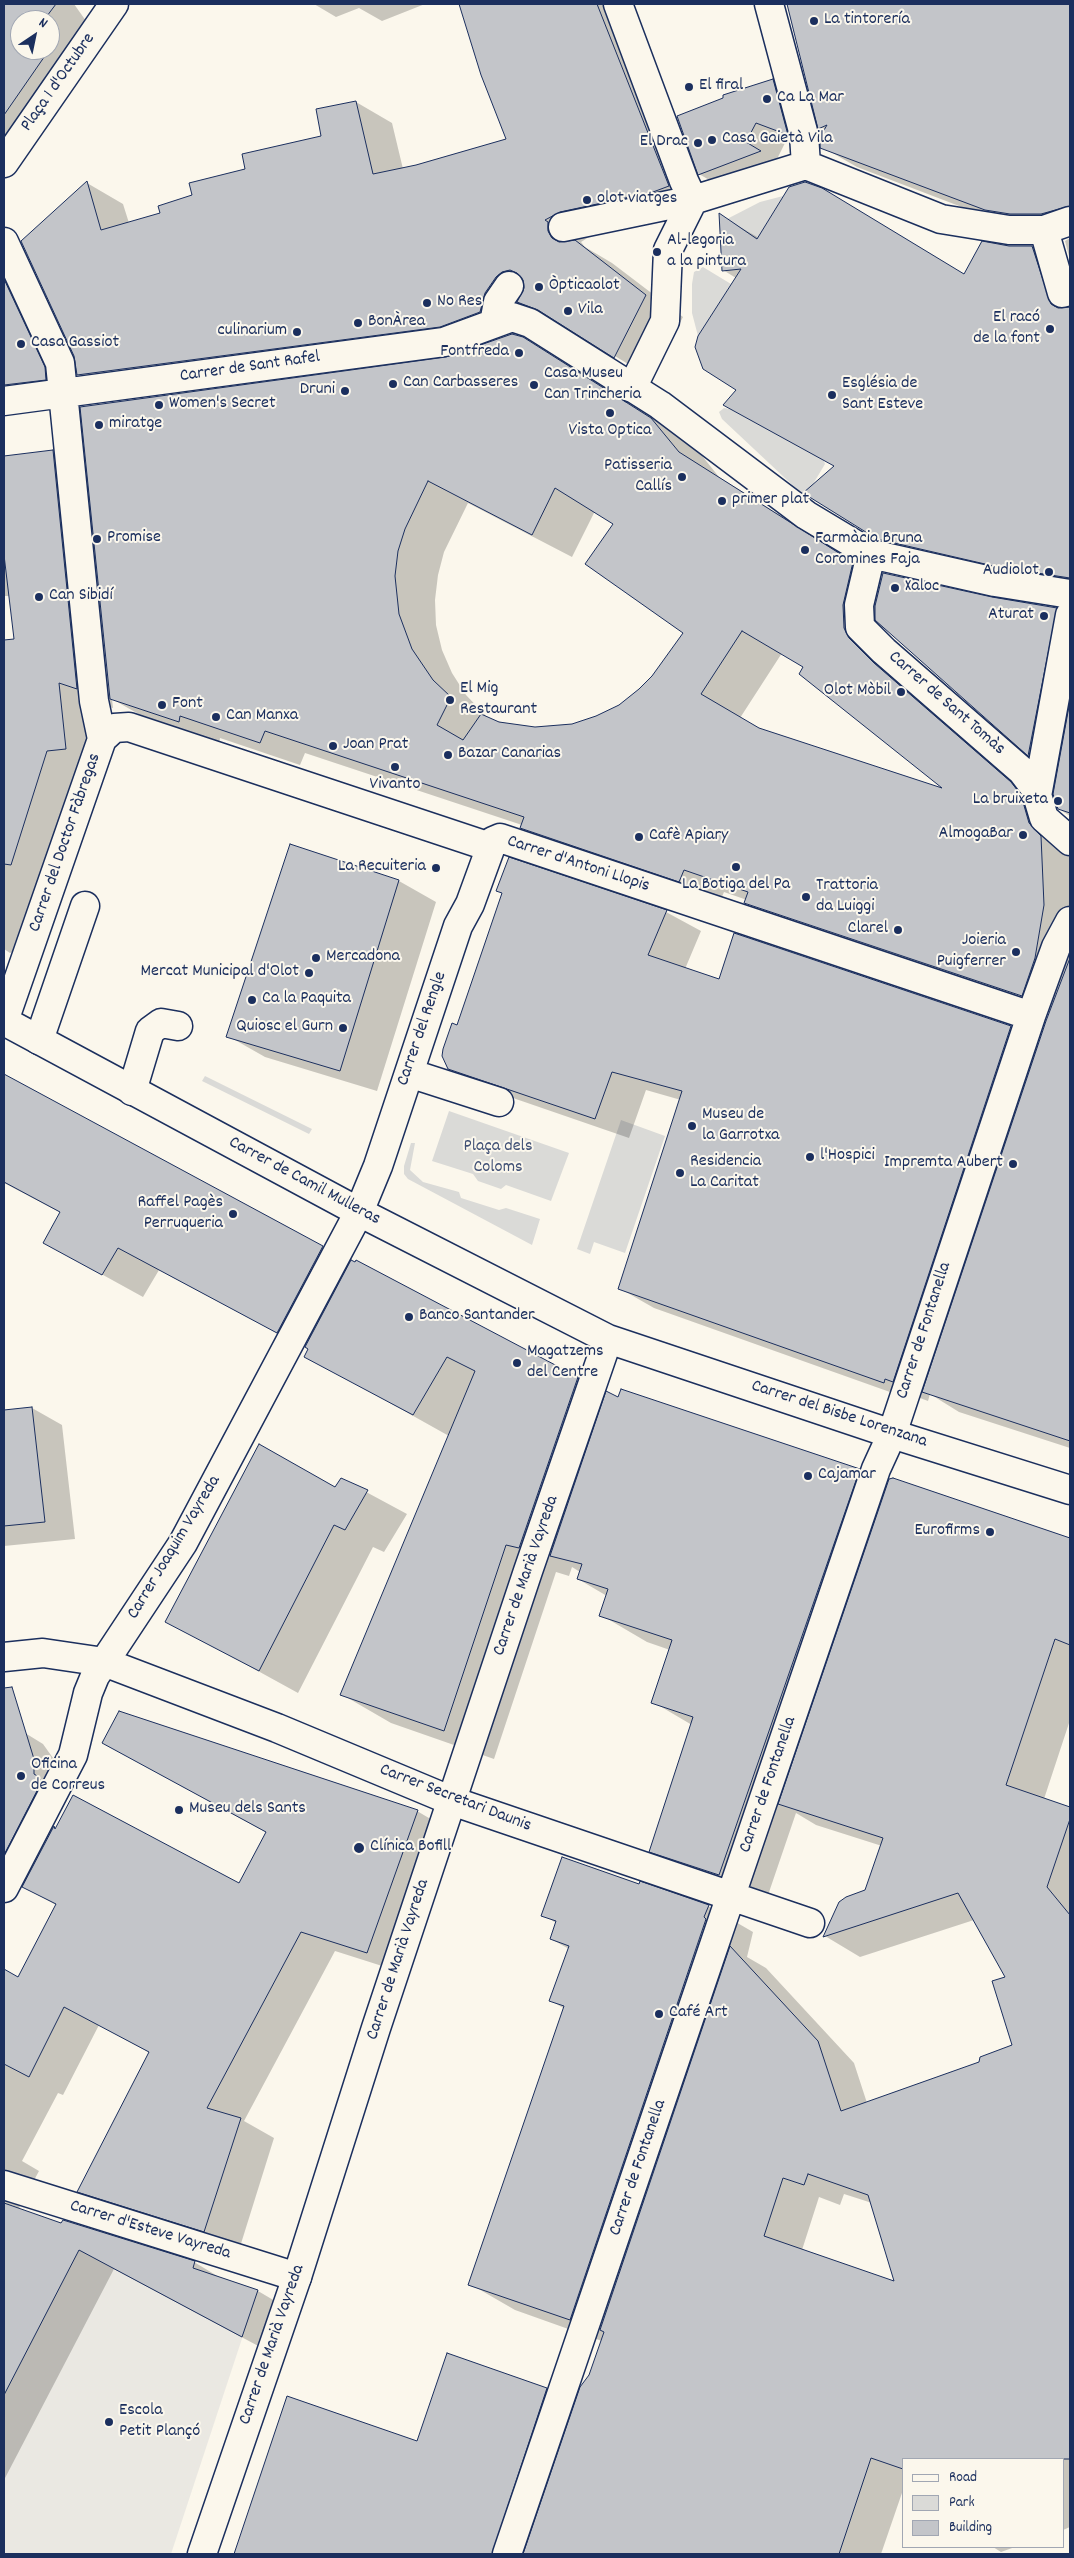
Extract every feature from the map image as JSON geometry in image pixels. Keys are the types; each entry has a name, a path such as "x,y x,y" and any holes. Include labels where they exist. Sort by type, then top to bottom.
{"street":[{"name":"Plaça 1 d'Octubre","path":"4,162 114,4"},
{"path":"618,4 684,182 693,200"},
{"path":"769,4 804,135 806,165"},
{"path":"563,227 693,200 806,165 941,219 1009,230 1057,226 1062,293 1070,291"},
{"path":"632,388 665,321 668,250 693,200"},
{"name":"Carrer del Doctor Fàbregas","path":"4,242 60,363 94,701 102,739 4,1021"},
{"path":"494,323 498,302 509,286"},
{"name":"Carrer de Sant Rafel","path":"4,401 444,342 512,317 530,323 660,405 806,514 871,554 995,582 1070,594"},
{"name":"Carrer de Sant Tomàs","path":"871,554 859,605 860,627 884,651 1032,781 1044,818 1070,840"},
{"path":"1037,796 1070,615"},
{"name":"Carrer d'Antoni Llopis","path":"102,739 114,728 130,727 490,847 494,841 500,838 1035,1005"},
{"name":"Carrer del Rengle","path":"359,1212 372,1182 458,926 470,904 490,847"},
{"path":"39,1040 85,906"},
{"name":"Carrer de Fontanella","path":"508,2554 876,1469 892,1434 1035,1005 1056,947 1070,921"},
{"name":"Carrer de Camil Mulleras","path":"4,1021 359,1212 608,1338"},
{"path":"132,1091 150,1031 161,1023 178,1026"},
{"path":"408,1073 499,1102"},
{"name":"Carrer Joaquim Vayreda","path":"4,1888 72,1754 88,1693 104,1662 183,1543 359,1212"},
{"name":"Carrer del Bisbe Lorenzana","path":"608,1338 892,1434 1070,1490"},
{"name":"Carrer de Marià Vayreda","path":"202,2554 297,2277 452,1801 608,1338"},
{"name":"Carrer Secretari Daunis","path":"4,1656 43,1653 104,1662 277,1728 452,1801 810,1923"},
{"name":"Carrer d'Esteve Vayreda","path":"4,2185 297,2277"}],"shaded area":[{"name":"Escola Petit Plançó","path":"4,2209 258,2290 171,2554 4,2554"}],"green space":[{"path":"783,196 751,249 727,219 760,202"},
{"path":"703,267 731,284 698,336 692,313 692,284 694,272"},
{"path":"724,408 730,409 823,459 825,464 807,494 802,494 722,419 719,412"},
{"path":"205,1076 312,1129 309,1134 202,1081"},
{"name":"Plaça dels Coloms","path":"449,1111 569,1153 551,1201 506,1185 501,1189 478,1181 473,1174 432,1161"},
{"path":"621,1120 665,1136 625,1253 594,1242 590,1254 577,1249"},
{"path":"411,1143 415,1143 410,1170 423,1182 459,1192 461,1198 499,1210 506,1208 540,1219 532,1245 408,1179 404,1174 404,1166"}],"building":[{"path":"4,4 56,4 52,10 10,10 10,60 42,60 4,115"},
{"path":"459,4 597,4 669,186 653,192 560,212 545,220 548,222 548,231 552,238 559,242 575,240 646,295 614,358 538,310 517,302 524,288 523,280 517,273 510,270 502,272 496,277 485,293 480,312 440,327 77,375 74,356 21,241 87,181 101,230 160,213 158,206 192,195 189,183 245,169 242,154 321,136 316,109 356,101 373,174 416,165 506,139 481,75"},
{"path":"787,4 1070,4 1070,206 1041,214 1010,214 985,210 820,148 820,137 827,125 818,129"},
{"path":"773,79 788,135 756,123 746,142 761,151 698,175 677,116 723,98 723,95"},
{"path":"805,182 822,188 964,274 982,241 1009,246 1032,246 1051,304 1058,308 1070,307 1070,578 998,567 877,539 803,493 834,466 723,405 736,390 703,369 695,347 698,336 741,269 722,271 719,213 757,239 789,187"},
{"name":"Casa Gassiot","path":"4,279 45,367 46,380 4,385"},
{"path":"512,334 523,337 651,418 679,452 853,562 843,605 844,628 849,638 874,663 1011,782 1021,795 1029,823 1041,836 1044,905 1035,958 1022,996 744,903 748,892 684,870 679,882 520,828 524,817 265,731 260,743 180,716 179,722 110,699 80,407 446,357","holes":["428,481 532,535 555,488 613,524 585,564 683,633 652,676 619,705 596,716 572,724 535,727 499,722 481,714 463,740 437,725 451,697 433,680 412,649 399,614 395,576 398,551 405,529","742,631 803,667 799,674 942,788 759,728 701,694"]},
{"name":"Can Sibidí","path":"53,450 77,689 59,683 66,749 47,751 11,865 4,864 4,640 14,639 4,555 4,456"},
{"path":"883,573 992,597 1057,608 1028,756 875,620 875,606"},
{"path":"1070,701 1070,813 1058,809 1053,794"},
{"name":"Mercat Municipal d'Olot","path":"290,844 399,880 340,1071 226,1037"},
{"name":"l'Hospici","path":"509,857 667,910 648,955 719,979 734,933 1011,1026 893,1382 885,1379 884,1383 618,1289 682,1091 612,1072 595,1119 448,1069 442,1056 443,1049 452,1023 457,1025 502,893 496,891"},
{"path":"1070,958 1070,1441 922,1392 1046,1021"},
{"path":"4,1074 323,1246 277,1333 118,1248 102,1275 43,1243 60,1212 4,1182"},
{"path":"351,1260 355,1262 356,1260 578,1377 519,1548 506,1545 444,1731 340,1695 475,1371 447,1357 413,1415 304,1357 308,1349 305,1347"},
{"path":"621,1389 860,1469 719,1875 649,1852 693,1717 651,1703 672,1640 599,1616 608,1589 577,1579 582,1564 550,1556 606,1391 618,1397"},
{"path":"32,1407 45,1522 4,1526 4,1410"},
{"path":"259,1444 335,1487 341,1478 368,1490 345,1530 334,1525 259,1671 165,1622"},
{"path":"893,1478 1070,1538 1070,1645 1055,1639 1006,1785 1070,1807 1070,1819 1047,1887 1070,1915 1070,2459 902,2458 902,2469 871,2458 839,2554 523,2554 580,2387 589,2375 604,2332 600,2330 730,1946 818,2041 841,2111 979,2062 980,2057 1012,2045 992,1981 1005,1977 958,1893 823,1937 839,1902 846,1897 865,1890 883,1838 778,1804 889,1479","holes":["808,2174 868,2195 894,2281 764,2236 783,2178 804,2185"]},
{"path":"12,1687 34,1759 34,1774 39,1777 41,1783 4,1855 4,1688"},
{"path":"119,1711 418,1810 367,1953 301,1932 207,2108 241,2118 204,2232 77,2192 149,2052 64,2007 29,2077 4,2064 4,1969 18,1977 56,1904 22,1887 54,1826 55,1829 73,1795 239,1883 266,1832 102,1743"},
{"path":"562,1857 639,1884 640,1881 709,1905 704,1917 706,1919 570,2320 468,2285 564,2006 549,2001 569,1946 550,1939 556,1921 541,1916"},
{"path":"4,2203 61,2223 63,2220 195,2261 193,2268 258,2290 242,2337 79,2250 4,2395"},
{"path":"447,2353 547,2388 492,2554 234,2554 287,2396 417,2441"}],"place":[{"name":"La tintorería","path":"814,21"},
{"name":"El firal","path":"689,87"},
{"name":"Ca La Mar","path":"767,99"},
{"name":"Casa Gaietà Vila","path":"712,140"},
{"name":"El Drac","path":"698,143"},
{"name":"olot viatges","path":"587,200"},
{"name":"Al-legoria a la pintura","path":"657,252"},
{"name":"Òpticaolot","path":"539,287"},
{"name":"No Res","path":"427,303"},
{"name":"Vila","path":"568,311"},
{"name":"BonÀrea","path":"358,323"},
{"name":"El racó de la font","path":"1050,329"},
{"name":"culinarium","path":"297,332"},
{"name":"Casa Gassiot","path":"21,344"},
{"name":"Fontfreda","path":"519,353"},
{"name":"Can Carbasseres","path":"393,384"},
{"name":"Casa Museu Can Trincheria","path":"534,385"},
{"name":"Druni","path":"345,391"},
{"name":"Església de Sant Esteve","path":"832,395"},
{"name":"Women's Secret","path":"159,405"},
{"name":"Vista Optica","path":"610,413"},
{"name":"miratge","path":"99,425"},
{"name":"Patisseria Callís","path":"682,477"},
{"name":"primer plat","path":"722,501"},
{"name":"Promise","path":"97,539"},
{"name":"Farmàcia Bruna Coromines Faja","path":"805,550"},
{"name":"Audiolot","path":"1049,572"},
{"name":"Xaloc","path":"895,588"},
{"name":"Can Sibidí","path":"39,597"},
{"name":"Aturat","path":"1044,616"},
{"name":"Olot Mòbil","path":"901,692"},
{"name":"El Mig Restaurant","path":"450,700"},
{"name":"Font","path":"162,705"},
{"name":"Can Manxa","path":"216,717"},
{"name":"Joan Prat","path":"333,746"},
{"name":"Bazar Canarias","path":"448,755"},
{"name":"Vivanto","path":"395,767"},
{"name":"La bruixeta","path":"1058,801"},
{"name":"AlmogaBar","path":"1023,835"},
{"name":"Cafè Apiary","path":"639,837"},
{"name":"La Botiga del Pa","path":"736,867"},
{"name":"La Recuiteria","path":"436,868"},
{"name":"Trattoria da Luiggi","path":"806,897"},
{"name":"Clarel","path":"898,930"},
{"name":"Joieria Puigferrer","path":"1016,952"},
{"name":"Mercadona","path":"316,958"},
{"name":"Mercat Municipal d'Olot","path":"309,973"},
{"name":"Ca la Paquita","path":"252,1000"},
{"name":"Quiosc el Gurn","path":"343,1028"},
{"name":"Museu de la Garrotxa","path":"692,1126"},
{"name":"l'Hospici","path":"810,1157"},
{"name":"Impremta Aubert","path":"1013,1164"},
{"name":"Residencia La Caritat","path":"680,1173"},
{"name":"Raffel Pagès Perruqueria","path":"233,1214"},
{"name":"Banco Santander","path":"409,1317"},
{"name":"Magatzems del Centre","path":"517,1363"},
{"name":"Cajamar","path":"808,1476"},
{"name":"Eurofirms","path":"990,1532"},
{"name":"Oficina de Correus","path":"21,1776"},
{"name":"Museu dels Sants","path":"179,1810"},
{"name":"Clínica Bofill","path":"359,1848"},
{"name":"Café Art","path":"659,2014"},
{"name":"Escola Petit Plançó","path":"109,2422"}]}
